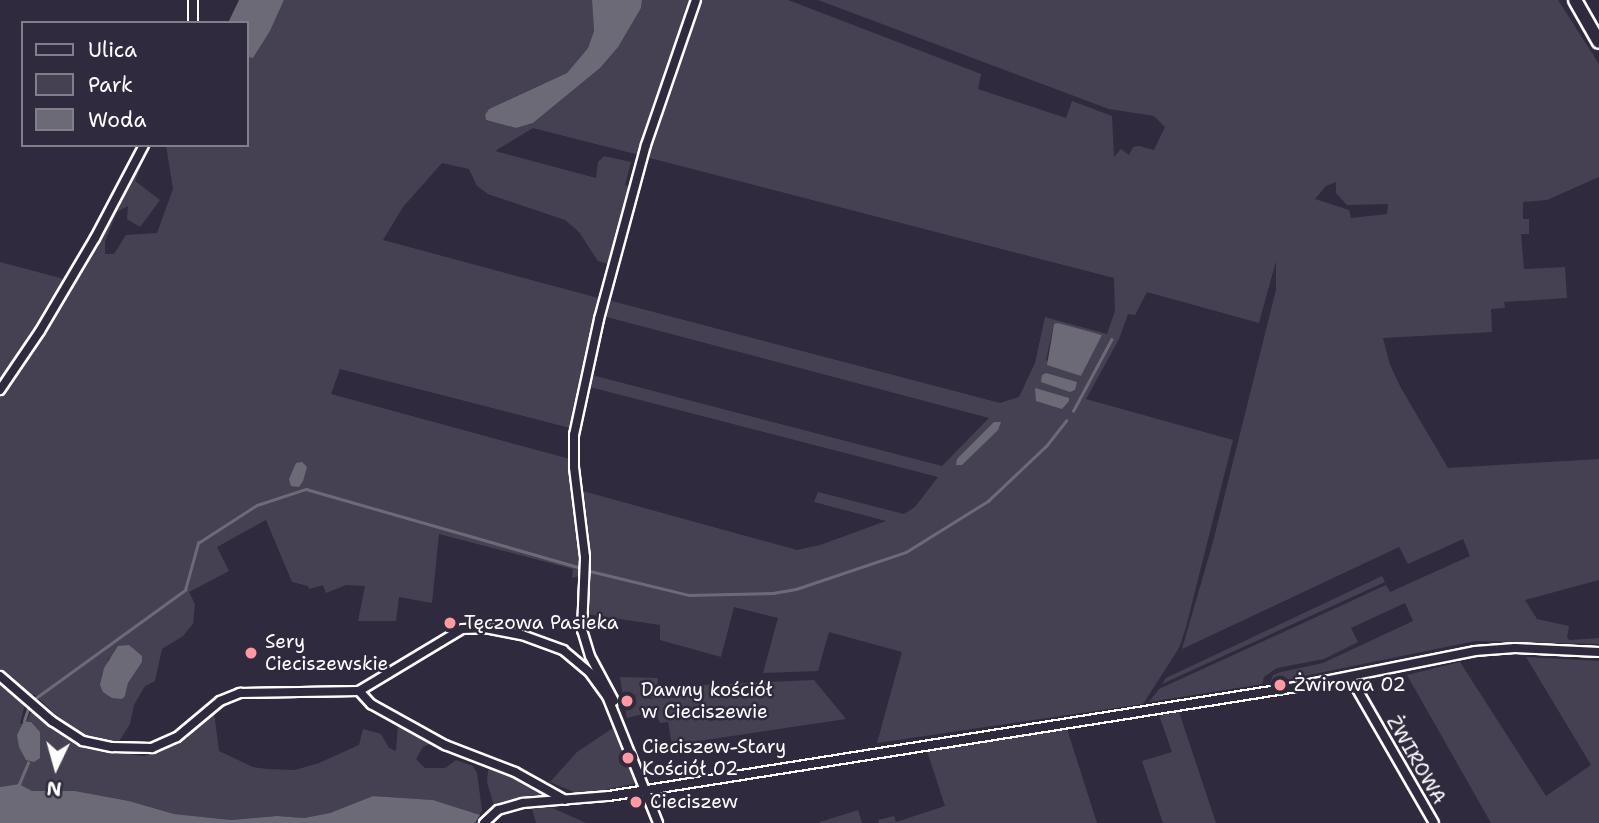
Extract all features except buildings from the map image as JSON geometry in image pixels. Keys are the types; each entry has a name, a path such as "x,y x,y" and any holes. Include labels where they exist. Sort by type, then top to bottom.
{"main road":[{"path":"1575,0 1599,42"}],"street":[{"path":"193,0 193,21"},
{"path":"658,823 643,789 615,710 612,694 590,656 582,630 585,557 574,467 574,435 593,345 646,145 696,0"},
{"path":"0,390 81,261 143,147"},
{"path":"0,676 32,704 83,741 129,749 152,748 177,737 220,701 240,693 359,691 453,633 470,627 538,639 563,650 590,673 615,710"},
{"path":"484,823 498,810 514,804 609,796 1350,677 1495,649 1599,652"},
{"name":"ŻWIROWA","path":"1350,677 1434,823"},
{"path":"359,691 371,704 445,745 515,772 565,800"}],"green space":[{"path":"284,0 592,0 594,31 588,48 567,73 489,109 485,115 486,120 516,128 533,123 600,68 641,8 642,0 693,0 656,99 639,155 533,128 495,151 596,178 598,162 604,156 631,162 625,185 630,187 612,265 598,261 579,232 565,220 488,194 477,186 469,169 442,163 403,207 383,240 602,299 570,428 340,369 331,394 570,459 579,522 582,575 572,578 573,569 439,534 432,603 399,597 396,621 358,621 365,586 346,585 326,593 323,585 309,589 308,586 292,582 266,520 217,547 229,571 189,592 195,604 193,624 183,636 162,649 155,681 145,686 134,705 130,724 118,743 86,738 63,722 34,694 30,698 0,672 0,262 64,279 138,147 149,147 135,181 160,200 140,227 127,219 128,206 117,212 105,241 105,254 114,254 126,235 157,233 173,189 166,147 248,147 248,57 253,58 270,31","holes":["142,656 142,662 128,683 125,696 102,676 109,658"]},
{"path":"699,0 788,0 981,74 978,89 1066,118 1072,101 1112,116 1114,157 1121,149 1129,155 1133,147 1154,150 1165,127 1154,116 1109,109 818,0 1558,0 1599,64 1599,177 1547,200 1523,202 1523,219 1529,219 1529,234 1521,234 1524,269 1565,267 1567,298 1504,302 1505,308 1491,309 1492,332 1383,338 1390,365 1401,388 1448,468 1599,459 1599,580 1525,600 1537,619 1569,626 1567,638 1570,640 1599,638 1599,644 1475,641 1270,683 1273,675 1323,663 1413,621 1405,603 1351,628 1358,642 1324,659 1277,668 1264,677 1262,684 1149,702 1159,689 1386,585 1390,592 1470,556 1463,539 1408,564 1399,547 1182,649 1213,542 1276,290 1276,261 1259,323 1147,292 1135,315 1128,314 1119,339 1086,399 1233,440 1179,648 1143,704 877,743 902,652 829,632 818,671 763,673 778,618 734,607 721,657 660,640 660,625 586,614 589,565 579,490 797,550 820,545 886,521 814,502 818,492 904,514 915,507 938,477 586,386 588,374 942,466 989,418 603,316 608,300 1000,403 1019,397 1035,363 1045,317 1107,334 1115,311 1114,278 646,157","holes":["1336,182 1336,193 1347,205 1388,204 1387,214 1351,218 1349,210 1315,199 1326,186","1054,324 1102,335 1081,376 1046,360"]},
{"path":"1382,576 1385,582 1162,684 1166,678"},
{"path":"1526,657 1599,661 1599,823 1491,823 1407,675 1460,662 1546,796 1591,765"},
{"path":"620,677 658,678 657,687 814,680 846,719 672,745 668,722 660,723 655,711 627,718 623,699 639,695 623,697"},
{"path":"0,681 25,703 20,724 31,722 27,721 32,709 68,739 98,750 144,756 177,743 214,712 219,751 253,767 267,769 295,770 319,763 359,745 363,729 381,734 389,748 396,751 398,723 430,744 423,747 416,759 425,768 445,768 456,760 473,766 477,773 482,810 480,815 433,800 373,796 330,813 304,818 277,816 231,820 174,814 129,801 75,791 32,791 19,784 0,787"},
{"path":"1179,712 1216,823 1163,823 1142,761 1172,752 1159,715"},
{"path":"613,728 636,778 633,784 590,793 574,792 550,782 577,752"},
{"path":"1067,729 1097,823 879,823 878,820 894,816 896,822 945,806 927,751"},
{"path":"492,768 527,781 553,797 523,799 494,806 487,782 488,770"},
{"path":"548,806 586,823 536,823 532,808"},
{"path":"858,810 862,823 820,823 820,822"}],"water":[{"path":"239,0 284,0 270,31 253,58 248,57 248,21 229,21"},
{"path":"592,0 642,0 641,8 618,47 600,68 533,123 516,128 486,120 485,115 489,109 567,73 588,48 594,31"},
{"path":"1054,324 1102,335 1081,376 1047,365"},
{"path":"1046,373 1077,382 1075,390 1070,392 1041,382 1042,375"},
{"path":"1035,388 1069,398 1069,401 1062,409 1036,401"},
{"path":"994,422 1001,422 998,430 962,465 956,465 957,459"},
{"path":"302,462 307,467 303,481 299,487 291,486 289,479 296,463"},
{"path":"129,645 142,656 142,662 128,683 125,696 122,699 112,698 103,692 100,685 104,668 118,646"},
{"path":"24,721 31,722 40,732 40,758 34,762 26,760 19,747 17,735"},
{"path":"19,784 32,791 75,791 129,801 174,814 231,820 277,816 304,818 330,813 373,796 433,800 480,815 475,823 0,823 0,787"}],"waterway":[{"path":"1073,411 1111,340"},
{"path":"590,571 689,595 773,593 796,589 906,552 988,501 1047,445 1066,421"},
{"path":"33,700 185,590 198,543 257,505 306,489 581,568"},
{"path":"24,721 29,706"},
{"path":"19,784 28,763"}],"place":[{"name":"Tęczowa Pasieka","path":"450,623"},
{"name":"Sery Cieciszewskie","path":"251,653"},
{"name":"Żwirowa 02","path":"1280,685"},
{"name":"Dawny kościół w Cieciszewie","path":"627,701"},
{"name":"Cieciszew-Stary Kościół 02","path":"628,758"},
{"name":"Cieciszew","path":"636,802"}]}
